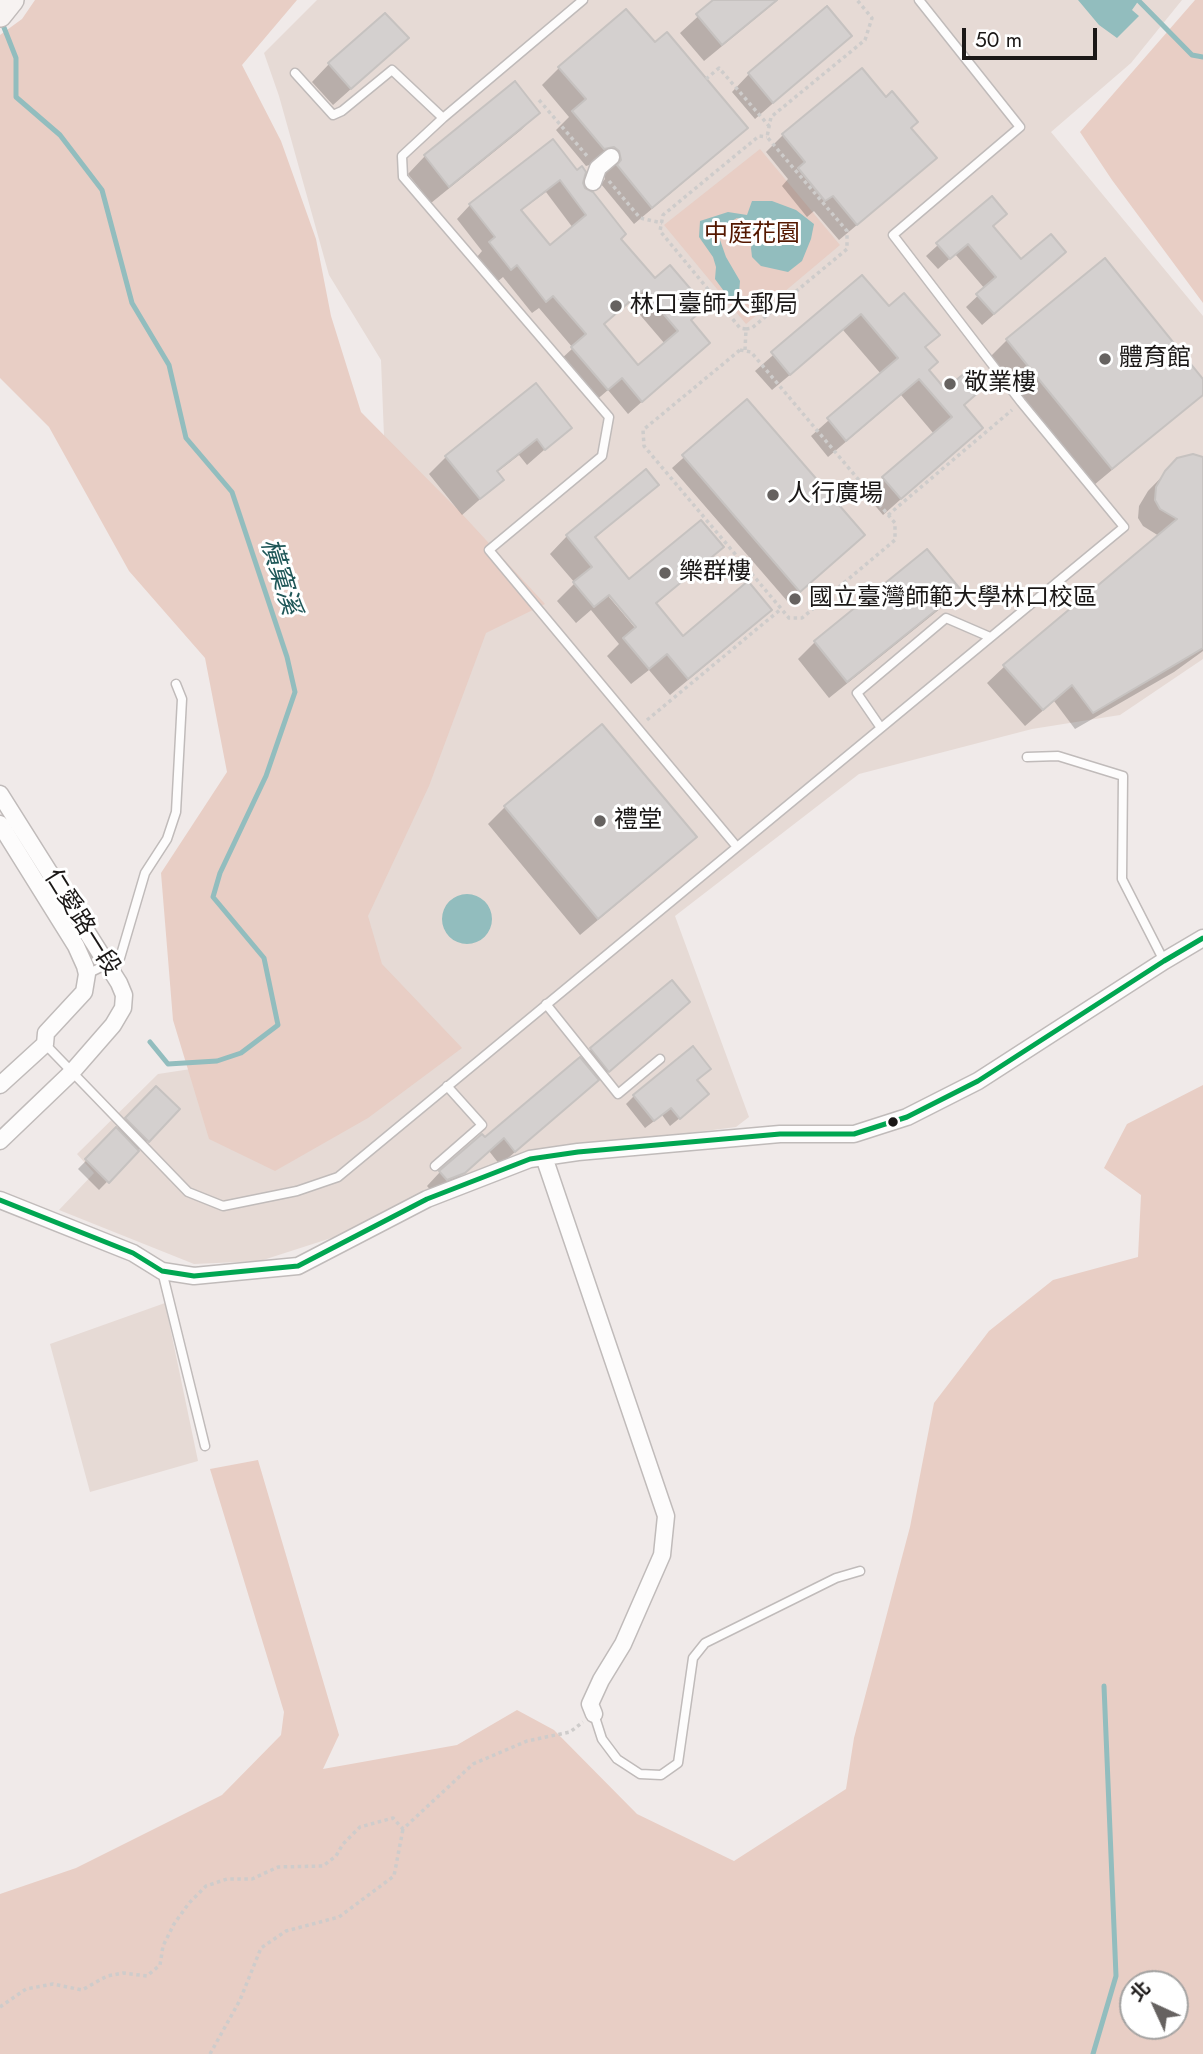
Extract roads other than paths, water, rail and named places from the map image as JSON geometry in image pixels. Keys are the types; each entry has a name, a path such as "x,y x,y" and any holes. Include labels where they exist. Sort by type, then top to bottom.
{"main road":[{"path":"0,15 12,0"}],"street":[{"path":"593,182 598,168 611,158"},
{"name":"仁愛路一段","path":"0,794 108,965 124,995 122,1008 113,1025 72,1072 0,1141"},
{"name":"仁愛路一段","path":"0,824 76,946 87,974 84,992 46,1033 45,1044 0,1085"},
{"path":"0,1200 133,1253 162,1271 194,1276 298,1266 427,1199 530,1159 578,1152 780,1134 854,1134 907,1117 978,1081 1203,938"},
{"path":"544,1157 666,1516 662,1555 623,1644 590,1704 594,1714"}],"lane":[{"path":"583,0 402,156 403,177 610,417 603,456 489,550 737,847"},
{"path":"45,1044 188,1192 223,1206 297,1191 338,1177 1124,527 1021,402 894,235 1020,127 919,0"},
{"path":"295,73 332,115 342,111 392,70 443,118"},
{"path":"881,728 857,693 946,618 990,638"},
{"path":"87,974 120,958 145,873 167,839 176,812 182,699 176,684"},
{"path":"1027,757 1058,756 1123,776 1122,879 1164,961"},
{"path":"547,1004 618,1094 660,1059"},
{"path":"435,1166 482,1125 447,1086"},
{"path":"162,1271 205,1446"},
{"path":"594,1714 603,1740 617,1759 640,1774 661,1775 678,1763 693,1658 705,1643 836,1578 860,1571"}],"water":[{"path":"1078,0 1139,0 1132,10 1139,16 1117,38 1099,25"},
{"path":"752,201 772,201 796,210 814,224 811,239 802,261 788,272 761,266 752,257 755,231 745,228 744,221 737,218 730,222 719,237 726,257 740,281 739,293 729,298 715,279 713,257 699,237 700,221 728,212 747,215"},
{"path":"467,894 485,901 492,919 485,937 467,944 449,937 442,919 449,901"}],"waterway":[{"path":"1138,0 1192,55 1203,57"},
{"name":"橫窠溪","path":"3,25 16,58 16,97 60,135 102,190 132,303 169,365 186,438 232,492 287,657 295,692 266,776 220,873 213,897 264,958 278,1025 241,1053 217,1061 168,1064 150,1042"},
{"path":"1093,2054 1116,1976 1104,1686"}],"place":[{"name":"林口臺師大郵局","path":"616,306"},
{"name":"體育館","path":"1105,359"},
{"name":"敬業樓","path":"950,384"},
{"name":"人行廣場","path":"773,495"},
{"name":"樂群樓","path":"665,573"},
{"name":"國立臺灣師範大學林口校區","path":"795,599"},
{"name":"禮堂","path":"600,821"}],"park label":[{"name":"中庭花園","path":"752,235"}]}
